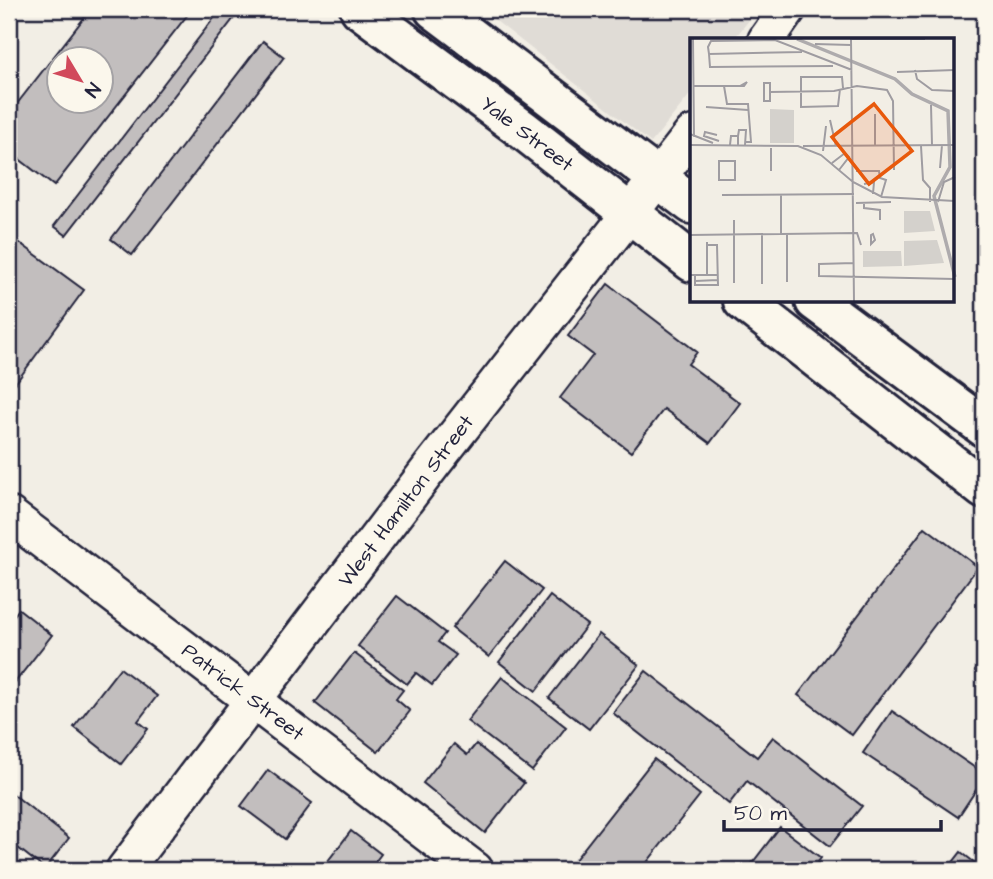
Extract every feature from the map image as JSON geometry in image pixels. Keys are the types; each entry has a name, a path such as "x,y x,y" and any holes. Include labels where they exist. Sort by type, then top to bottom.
{"main road":[{"name":"Yale Street","path":"434,9 690,202"},
{"name":"Yale Street","path":"367,11 690,259"},
{"path":"746,303 984,489"},
{"path":"818,303 984,427"}],"street":[{"path":"767,38 788,9"},
{"name":"West Hamilton Street","path":"124,870 433,464 690,137"},
{"name":"Patrick Street","path":"9,515 475,870"}],"shaded area":[{"path":"481,9 758,9 735,38 690,38 690,94 651,143"}],"building":[{"path":"91,9 192,9 116,106 116,46 62,46"},
{"path":"221,9 241,9 66,235 54,226"},
{"path":"263,41 284,57 132,255 111,239"},
{"path":"46,67 46,116 109,116 54,186 9,151 9,114"},
{"path":"9,235 84,290 9,392"},
{"path":"608,284 697,352 688,364 740,403 710,443 664,409 631,452 560,398 593,355 568,336"},
{"path":"925,527 978,567 852,735 798,695"},
{"path":"505,561 542,590 489,657 452,628"},
{"path":"397,596 445,633 438,642 456,655 432,685 416,673 407,684 358,646"},
{"path":"550,596 587,625 536,691 499,662"},
{"path":"19,609 52,635 9,690 9,622"},
{"path":"599,634 639,665 589,729 549,698"},
{"path":"354,653 403,690 396,699 410,711 378,752 315,703"},
{"path":"984,660 984,678 975,671"},
{"path":"120,668 157,696 138,721 148,729 121,764 74,727"},
{"path":"646,671 757,757 773,737 862,806 830,846 747,781 729,804 613,713"},
{"path":"502,677 566,727 532,771 467,721"},
{"path":"892,711 984,774 958,817 863,753"},
{"path":"454,744 467,755 476,744 524,783 485,833 423,783"},
{"path":"654,759 700,795 641,870 587,870 574,861"},
{"path":"268,770 312,803 285,839 241,806"},
{"path":"9,791 69,838 45,869 9,841"},
{"path":"780,827 821,858 812,870 747,870"},
{"path":"351,831 381,854 369,870 321,870"},
{"path":"961,852 984,870 947,870"}]}
